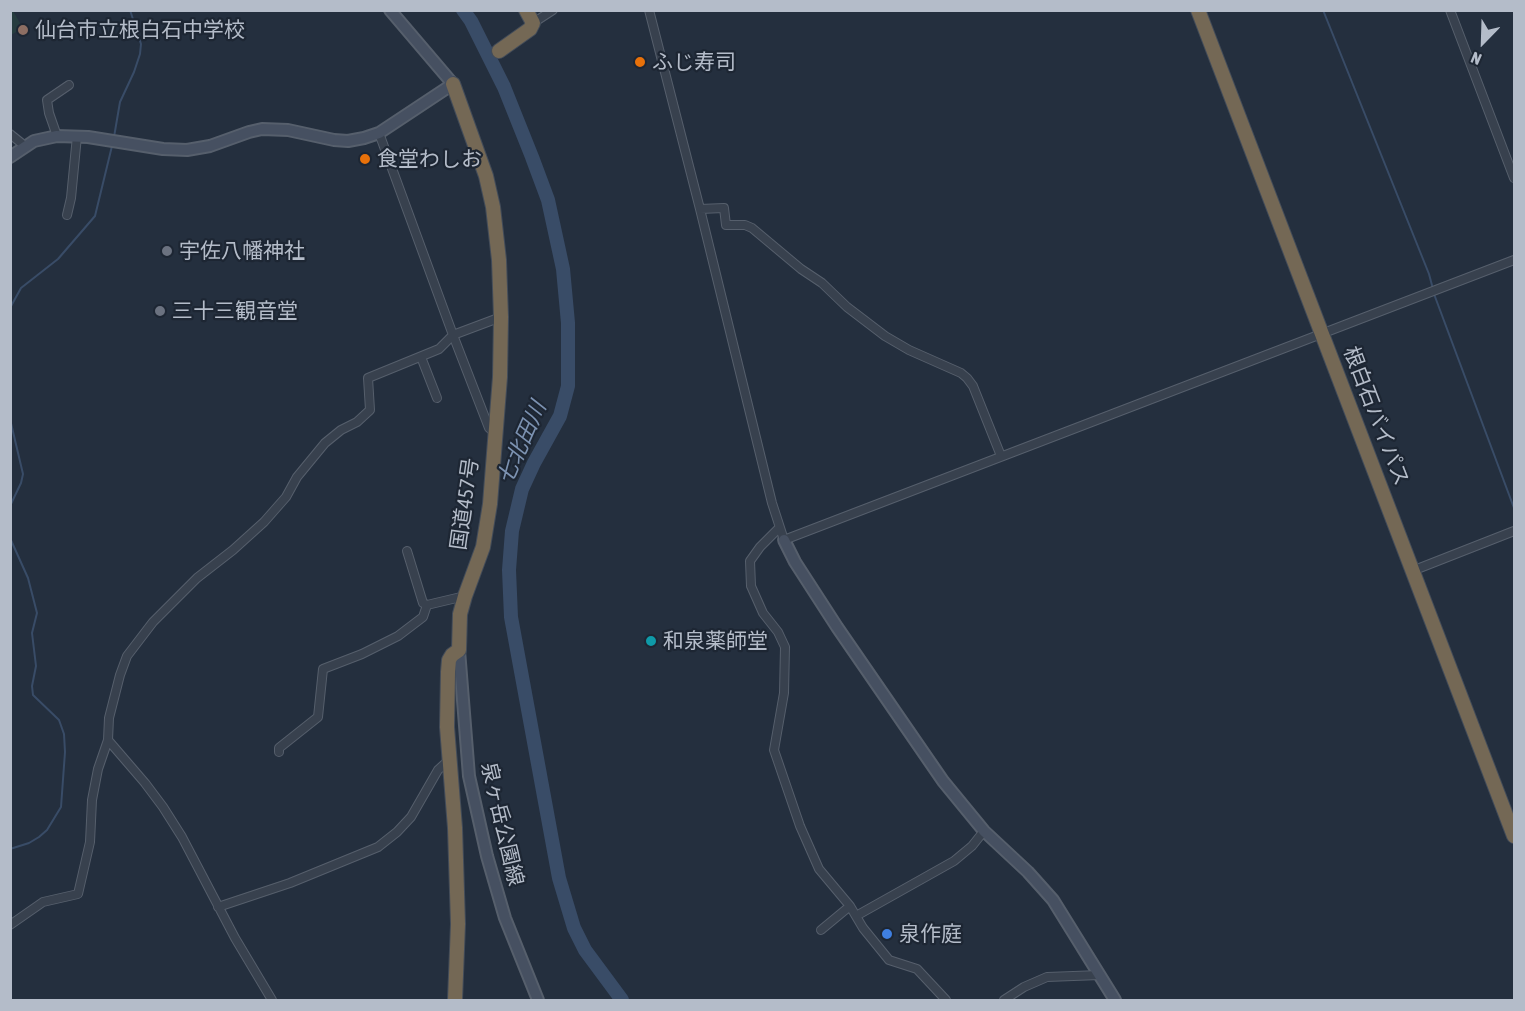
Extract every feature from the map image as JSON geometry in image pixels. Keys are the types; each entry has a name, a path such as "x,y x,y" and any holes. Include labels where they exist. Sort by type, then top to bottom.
{"highway":[{"name":"根白石バイパス","path":"1202,12 1412,571 1515,836"},
{"path":"499,51 524,34 529,16"},
{"name":"国道457号","path":"453,84 486,176 493,207 499,260 501,317 500,377 490,504 483,548 460,614 459,650 449,660 448,672 447,727 455,828 458,924 455,1000"}],"main road":[{"path":"16,150 46,137 57,136 77,136 187,150 210,146 262,129 288,130 348,141 379,133 453,84 390,10"},
{"path":"784,540 795,562 837,627 949,788 984,831 1028,872 1053,900 1115,1000"},
{"name":"泉ヶ岳公園線","path":"459,650 469,776 505,918 538,1000"}],"street":[{"path":"529,16 553,10"},
{"path":"649,10 700,209 730,338 784,540 1515,260"},
{"path":"1450,10 1515,178"},
{"path":"57,136 47,100 69,85"},
{"path":"379,133 453,335 489,428 495,433"},
{"path":"10,134 16,150"},
{"path":"67,214 72,198 77,136"},
{"path":"700,209 724,208 726,225 745,225 752,228 885,336 909,350 961,373 973,386 1001,456"},
{"path":"10,925 43,902 78,894 90,842 92,800 98,769 108,740 109,718 122,669 127,656 153,622 197,578 264,522 286,497 297,477 325,443 341,430 357,422 370,410 368,378 439,349 453,335 501,317"},
{"path":"421,357 437,398"},
{"path":"779,528 750,561 751,586 763,613 778,632 785,647 784,693 774,750 800,826 819,869 850,906 863,928 889,960 917,969 946,1000"},
{"path":"1412,571 1515,531"},
{"path":"407,551 423,603 427,605 465,597"},
{"path":"279,752 279,748 318,717 323,669 362,654 398,636 423,617 427,605"},
{"path":"108,740 145,783 182,837 218,907 272,1000"},
{"path":"218,907 290,883 378,847 411,817 438,770 450,759"},
{"path":"856,916 954,861 972,846 984,831"},
{"path":"820,930 850,906"},
{"path":"1004,1000 1039,979 1057,976 1100,975"}],"green space":[{"path":"11,10 23,28 11,35"}],"waterway":[{"path":"114,137 120,102 140,54 141,44 130,10"},
{"name":"七北田川","path":"463,10 471,21 504,87 532,157 548,200 563,269 568,323 568,386 560,416 522,489 512,531 509,570 511,617 559,878 574,928 585,950 622,1000"},
{"path":"1323,10 1433,289"},
{"path":"10,308 21,288 58,259 95,216 112,146"},
{"path":"1434,294 1514,508"},
{"path":"10,419 23,474 10,506"},
{"path":"10,538 28,578 37,613 32,633 36,666 32,686 33,695 59,720 64,734 65,752 61,807 47,830 39,837 10,849"}],"place":[{"name":"仙台市立根白石中学校","path":"23,30"},
{"name":"ふじ寿司","path":"640,62"},
{"name":"食堂わしお","path":"365,159"},
{"name":"宇佐八幡神社","path":"167,251"},
{"name":"三十三観音堂","path":"160,311"},
{"name":"和泉薬師堂","path":"651,641"},
{"name":"泉作庭","path":"887,934"}]}
